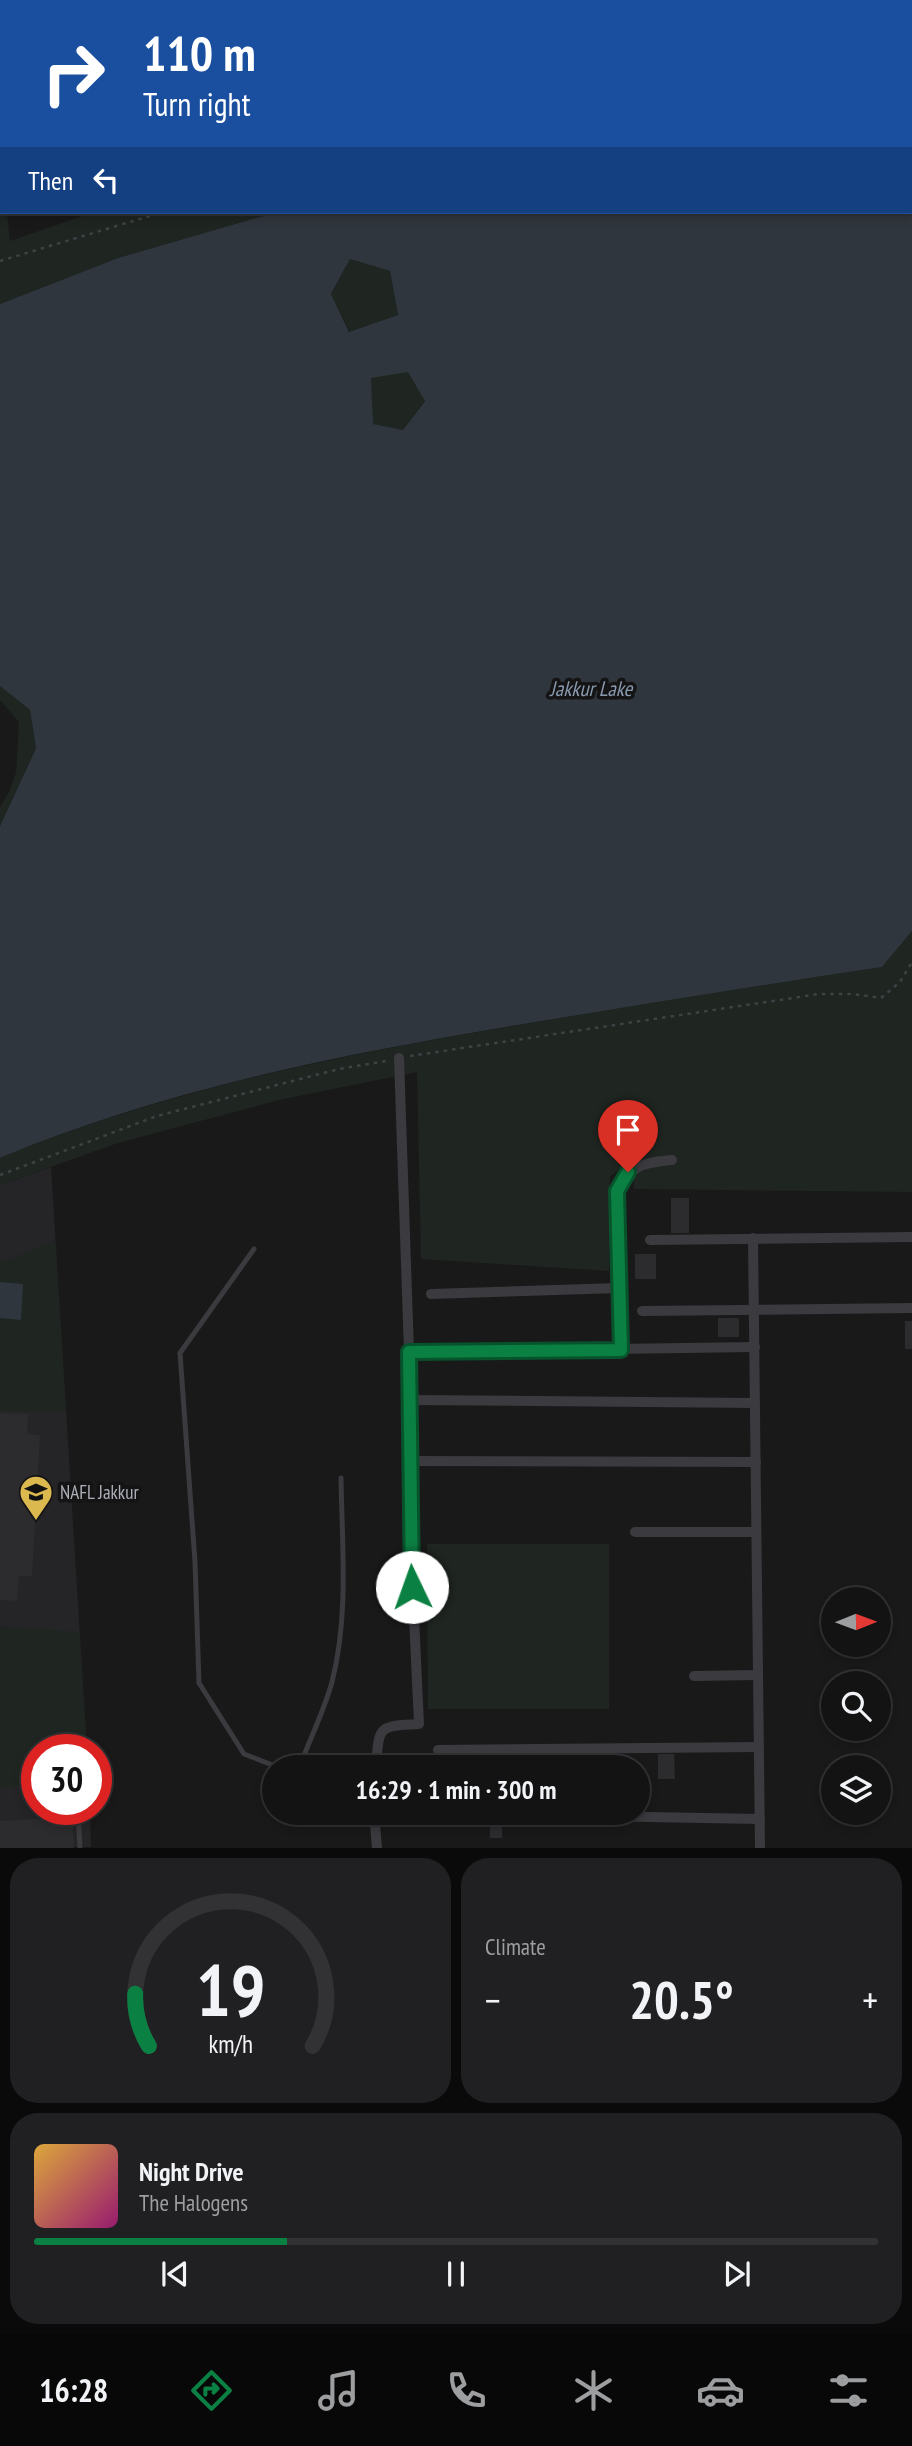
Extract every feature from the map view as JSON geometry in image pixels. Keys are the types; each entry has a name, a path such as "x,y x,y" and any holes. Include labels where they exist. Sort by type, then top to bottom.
{"street":[{"path":"377,1755 378,1739 387,1726 419,1724 410,1532 411,1400 399,1058"},
{"path":"621,1350 617,1191 628,1172 646,1162 672,1160"},
{"path":"650,1240 912,1237"},
{"path":"753,1238 760,1847"},
{"path":"431,1294 619,1288"},
{"path":"642,1311 912,1308"},
{"path":"409,1352 755,1347"},
{"path":"411,1400 755,1403"},
{"path":"409,1461 756,1462"},
{"path":"635,1532 756,1532"},
{"path":"694,1676 757,1675"},
{"path":"438,1750 759,1747"},
{"path":"650,1817 760,1819"},
{"path":"375,1825 377,1847"}],"lane":[{"path":"254,1250 180,1353 195,1562 199,1683 244,1754 262,1761"},
{"path":"304,1755 331,1684 340,1641 343,1602 341,1478"},
{"path":"79,1825 80,1847"}],"path":[{"path":"0,261 156,214"},
{"path":"0,1175 157,1116 339,1069 819,994 853,994 881,998 900,982 912,962"}],"shaded area":[{"path":"0,214 7,214 10,241 88,214 270,214 118,258 0,304"},
{"path":"350,259 390,271 398,315 350,332 331,295"},
{"path":"408,371 425,400 403,430 372,424 371,377"},
{"path":"0,686 30,710 36,747 0,826 0,807 16,773 19,722 0,700"},
{"path":"912,931 912,1192 634,1189 634,1157 610,1177 609,1271 421,1259 417,1072 279,1100 118,1143 0,1185 0,1158 131,1111 198,1092 332,1059 400,1046 882,967"},
{"name":"NAFL Jakkur","path":"51,1167 86,1734 21,1734 21,1825 90,1825 91,1847 0,1847 0,1185"},
{"path":"55,1241 66,1412 0,1410 0,1263"},
{"path":"427,1544 609,1544 609,1709 428,1709"},
{"path":"0,1626 79,1632 86,1734 21,1734 21,1786 0,1787"}],"water":[{"name":"Jakkur Lake","path":"270,214 912,214 912,931 882,967 473,1033 335,1059 199,1091 132,1110 0,1158 0,826 36,748 30,710 0,686 0,304 118,258","holes":["350,259 390,271 398,315 349,332 331,294","408,372 425,401 403,430 373,424 371,378"]},
{"path":"0,1282 23,1284 21,1320 0,1318"}],"building":[{"path":"671,1198 689,1198 689,1233 671,1233"},
{"path":"635,1254 656,1254 656,1279 635,1279"},
{"path":"718,1318 739,1318 739,1337 718,1337"},
{"path":"905,1321 912,1321 912,1349 905,1349"},
{"path":"0,1413 28,1414 27,1434 40,1435 32,1576 19,1576 17,1601 0,1600"},
{"path":"658,1754 674,1754 675,1779 658,1779"},
{"path":"21,1820 21,1825 73,1825 74,1848 0,1848 0,1821"},
{"path":"490,1825 502,1825 502,1838 490,1838"}],"place":[{"name":"NAFL Jakkur","path":"36,1522"}],"route":[{"path":"412,1587 409,1352 621,1350 617,1191 628,1172"}]}
